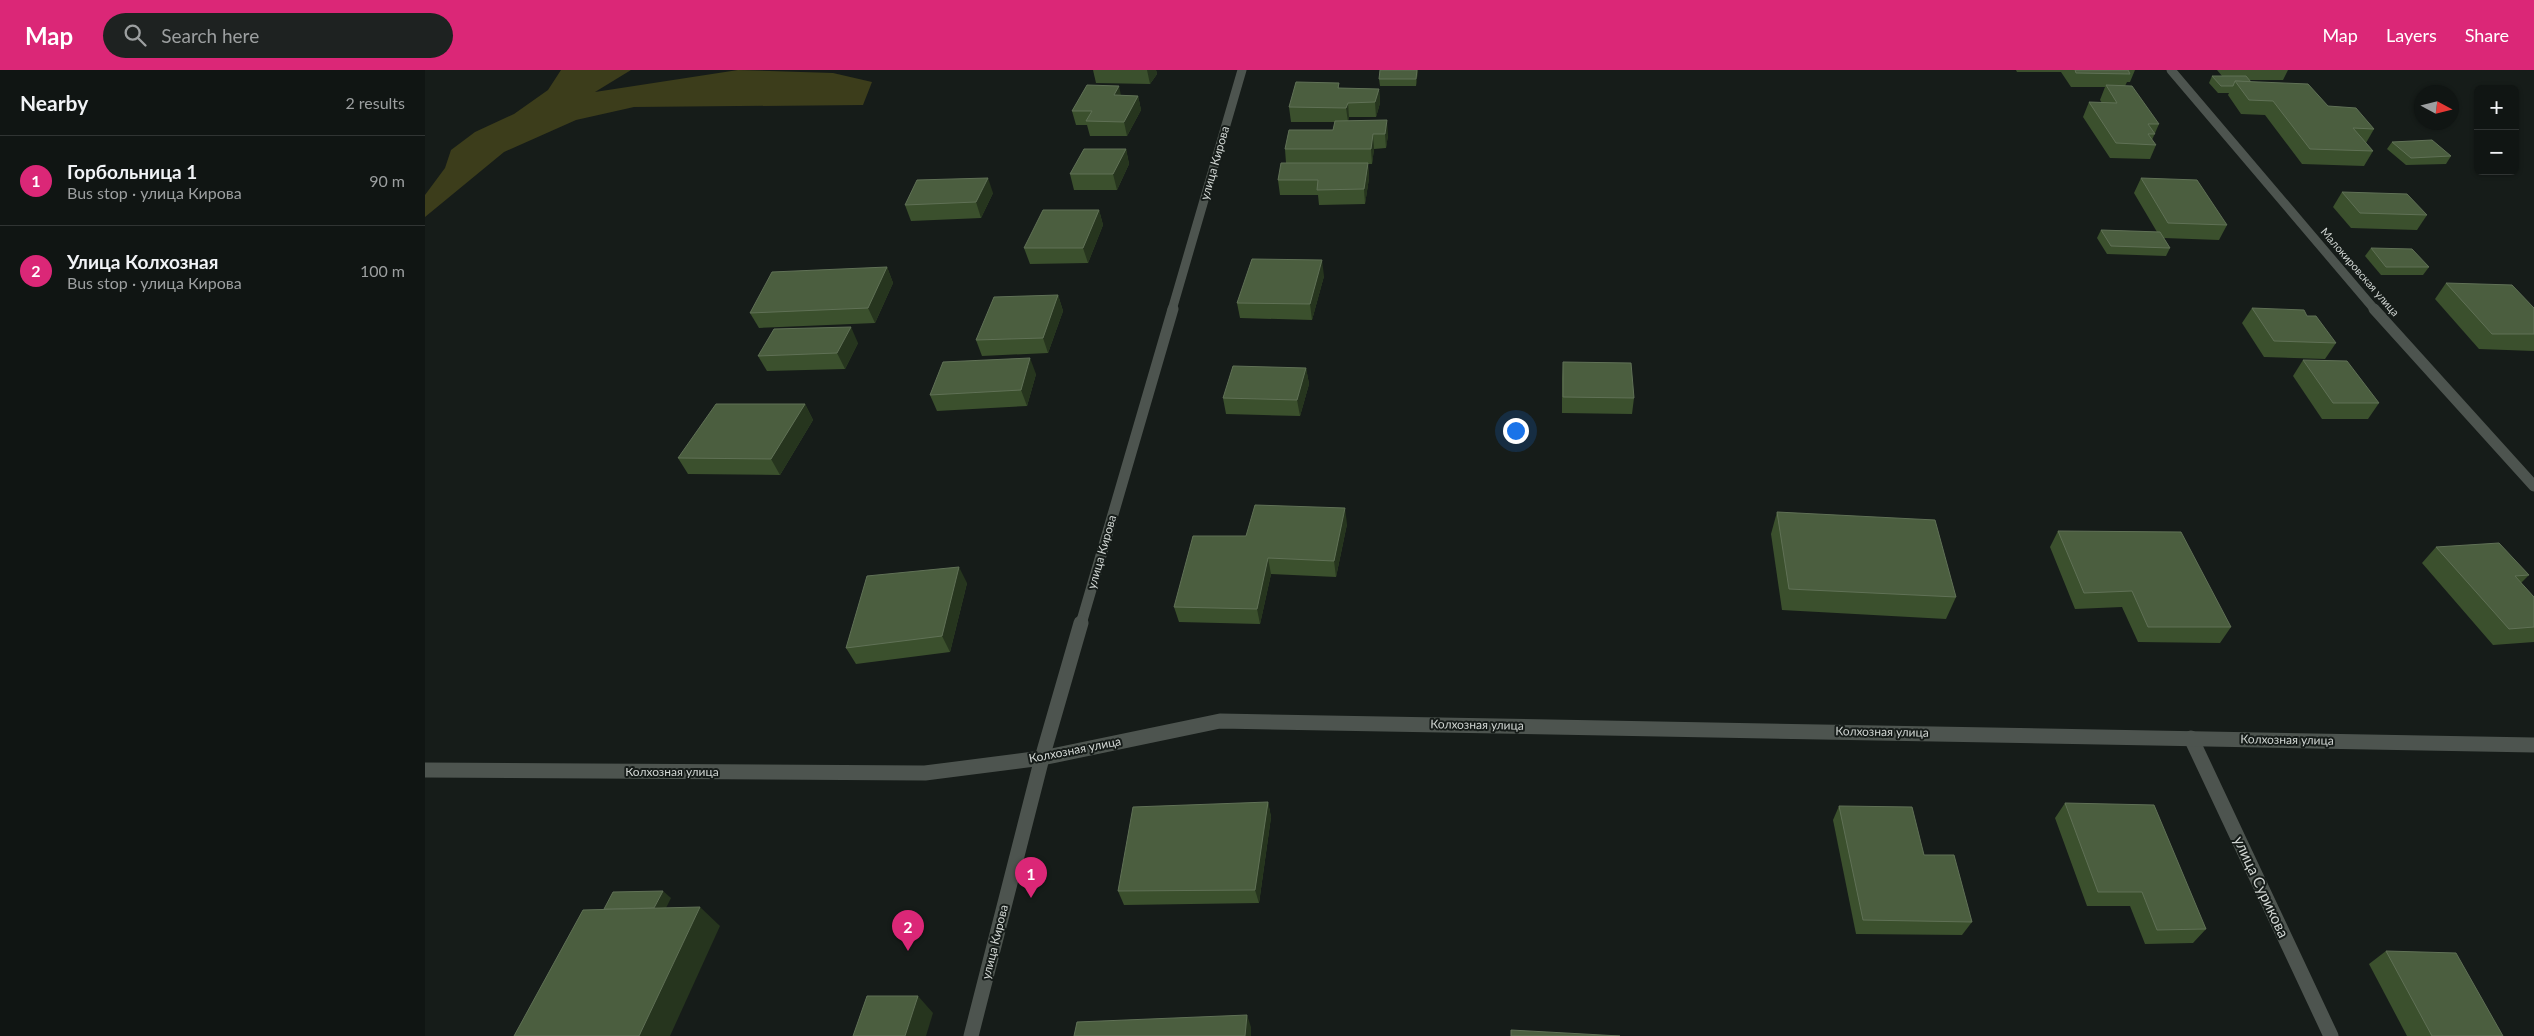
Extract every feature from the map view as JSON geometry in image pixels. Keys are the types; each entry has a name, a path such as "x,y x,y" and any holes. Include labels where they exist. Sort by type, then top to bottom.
{"street":[{"name":"улица Кирова","path":"971,1036 1042,758 1242,70"},
{"name":"Малокировская улица","path":"2171,70 2383,318 2534,486"},
{"name":"Колхозная улица","path":"425,770 925,773 1042,758 1219,721 2534,745"},
{"name":"улица Сурикова","path":"2191,738 2331,1036"}],"shaded area":[{"path":"561,70 631,70 595,92 738,70 833,73 872,82 863,105 634,107 576,120 504,152 425,217 425,195 445,168 451,150 475,132 514,114 548,90"}],"building":[{"path":"1380,70 1417,70 1416,79 1379,79"},
{"path":"2075,70 2128,70 2130,74 2076,73"},
{"path":"2212,76 2246,76 2251,82 2235,81 2233,86 2221,86"},
{"path":"2235,81 2308,84 2328,106 2356,108 2374,129 2353,128 2373,151 2310,149 2273,101 2249,100"},
{"path":"1296,82 1339,83 1338,88 1379,89 1375,102 1348,103 1346,108 1289,107"},
{"path":"1087,85 1119,86 1114,95 1138,96 1124,122 1086,121 1092,111 1072,111"},
{"path":"2106,85 2132,86 2159,124 2148,124 2155,134 2148,134 2156,145 2116,143 2089,102 2117,103"},
{"path":"1387,120 1385,134 1373,134 1371,149 1285,149 1289,130 1333,130 1335,121"},
{"path":"2432,140 2451,156 2411,158 2392,142"},
{"path":"1084,149 1126,149 1113,174 1070,174"},
{"path":"1281,163 1368,163 1364,189 1317,190 1318,180 1278,180"},
{"path":"988,178 976,202 905,205 917,180"},
{"path":"2141,178 2197,180 2227,225 2168,223"},
{"path":"2342,192 2407,194 2427,215 2360,213"},
{"path":"1043,210 1099,210 1083,248 1024,248"},
{"path":"2101,230 2160,232 2170,248 2111,246"},
{"path":"2371,248 2412,249 2429,267 2386,267"},
{"path":"1252,259 1322,260 1310,304 1237,303"},
{"path":"887,267 868,308 750,313 772,272"},
{"path":"2446,283 2512,285 2534,308 2534,334 2492,334"},
{"path":"1058,295 1043,338 976,340 994,297"},
{"path":"2252,308 2304,310 2307,316 2316,316 2336,343 2274,341"},
{"path":"851,327 837,353 758,356 774,329"},
{"path":"1030,358 1021,390 930,395 943,362"},
{"path":"2303,360 2347,361 2379,403 2333,403"},
{"path":"1563,362 1631,363 1634,398 1563,397"},
{"path":"1233,366 1306,368 1297,400 1223,398"},
{"path":"716,404 805,404 771,459 678,458"},
{"path":"1255,505 1345,508 1334,561 1268,558 1257,609 1174,607 1193,536 1246,536"},
{"path":"1777,512 1935,520 1956,597 1789,589"},
{"path":"2058,531 2181,532 2231,627 2148,627 2132,591 2084,593"},
{"path":"2499,543 2529,575 2515,576 2534,597 2534,627 2509,629 2436,547"},
{"path":"959,567 942,636 846,648 867,576"},
{"path":"1268,802 1255,890 1118,891 1133,807"},
{"path":"2065,803 2154,805 2206,929 2157,930 2142,892 2098,892"},
{"path":"1839,806 1912,807 1924,855 1954,855 1972,922 1863,920"},
{"path":"663,891 654,908 604,909 613,892"},
{"path":"700,907 639,1036 514,1036 583,910"},
{"path":"2386,951 2456,953 2503,1036 2432,1036"},
{"path":"867,996 918,996 905,1036 853,1036"},
{"path":"1247,1015 1245,1036 1074,1036 1077,1022"},
{"path":"1511,1030 1620,1036 1511,1036"}],"place":[{"name":"Горбольница 1","path":"1031,898"},
{"name":"Улица Колхозная","path":"908,951"}]}
